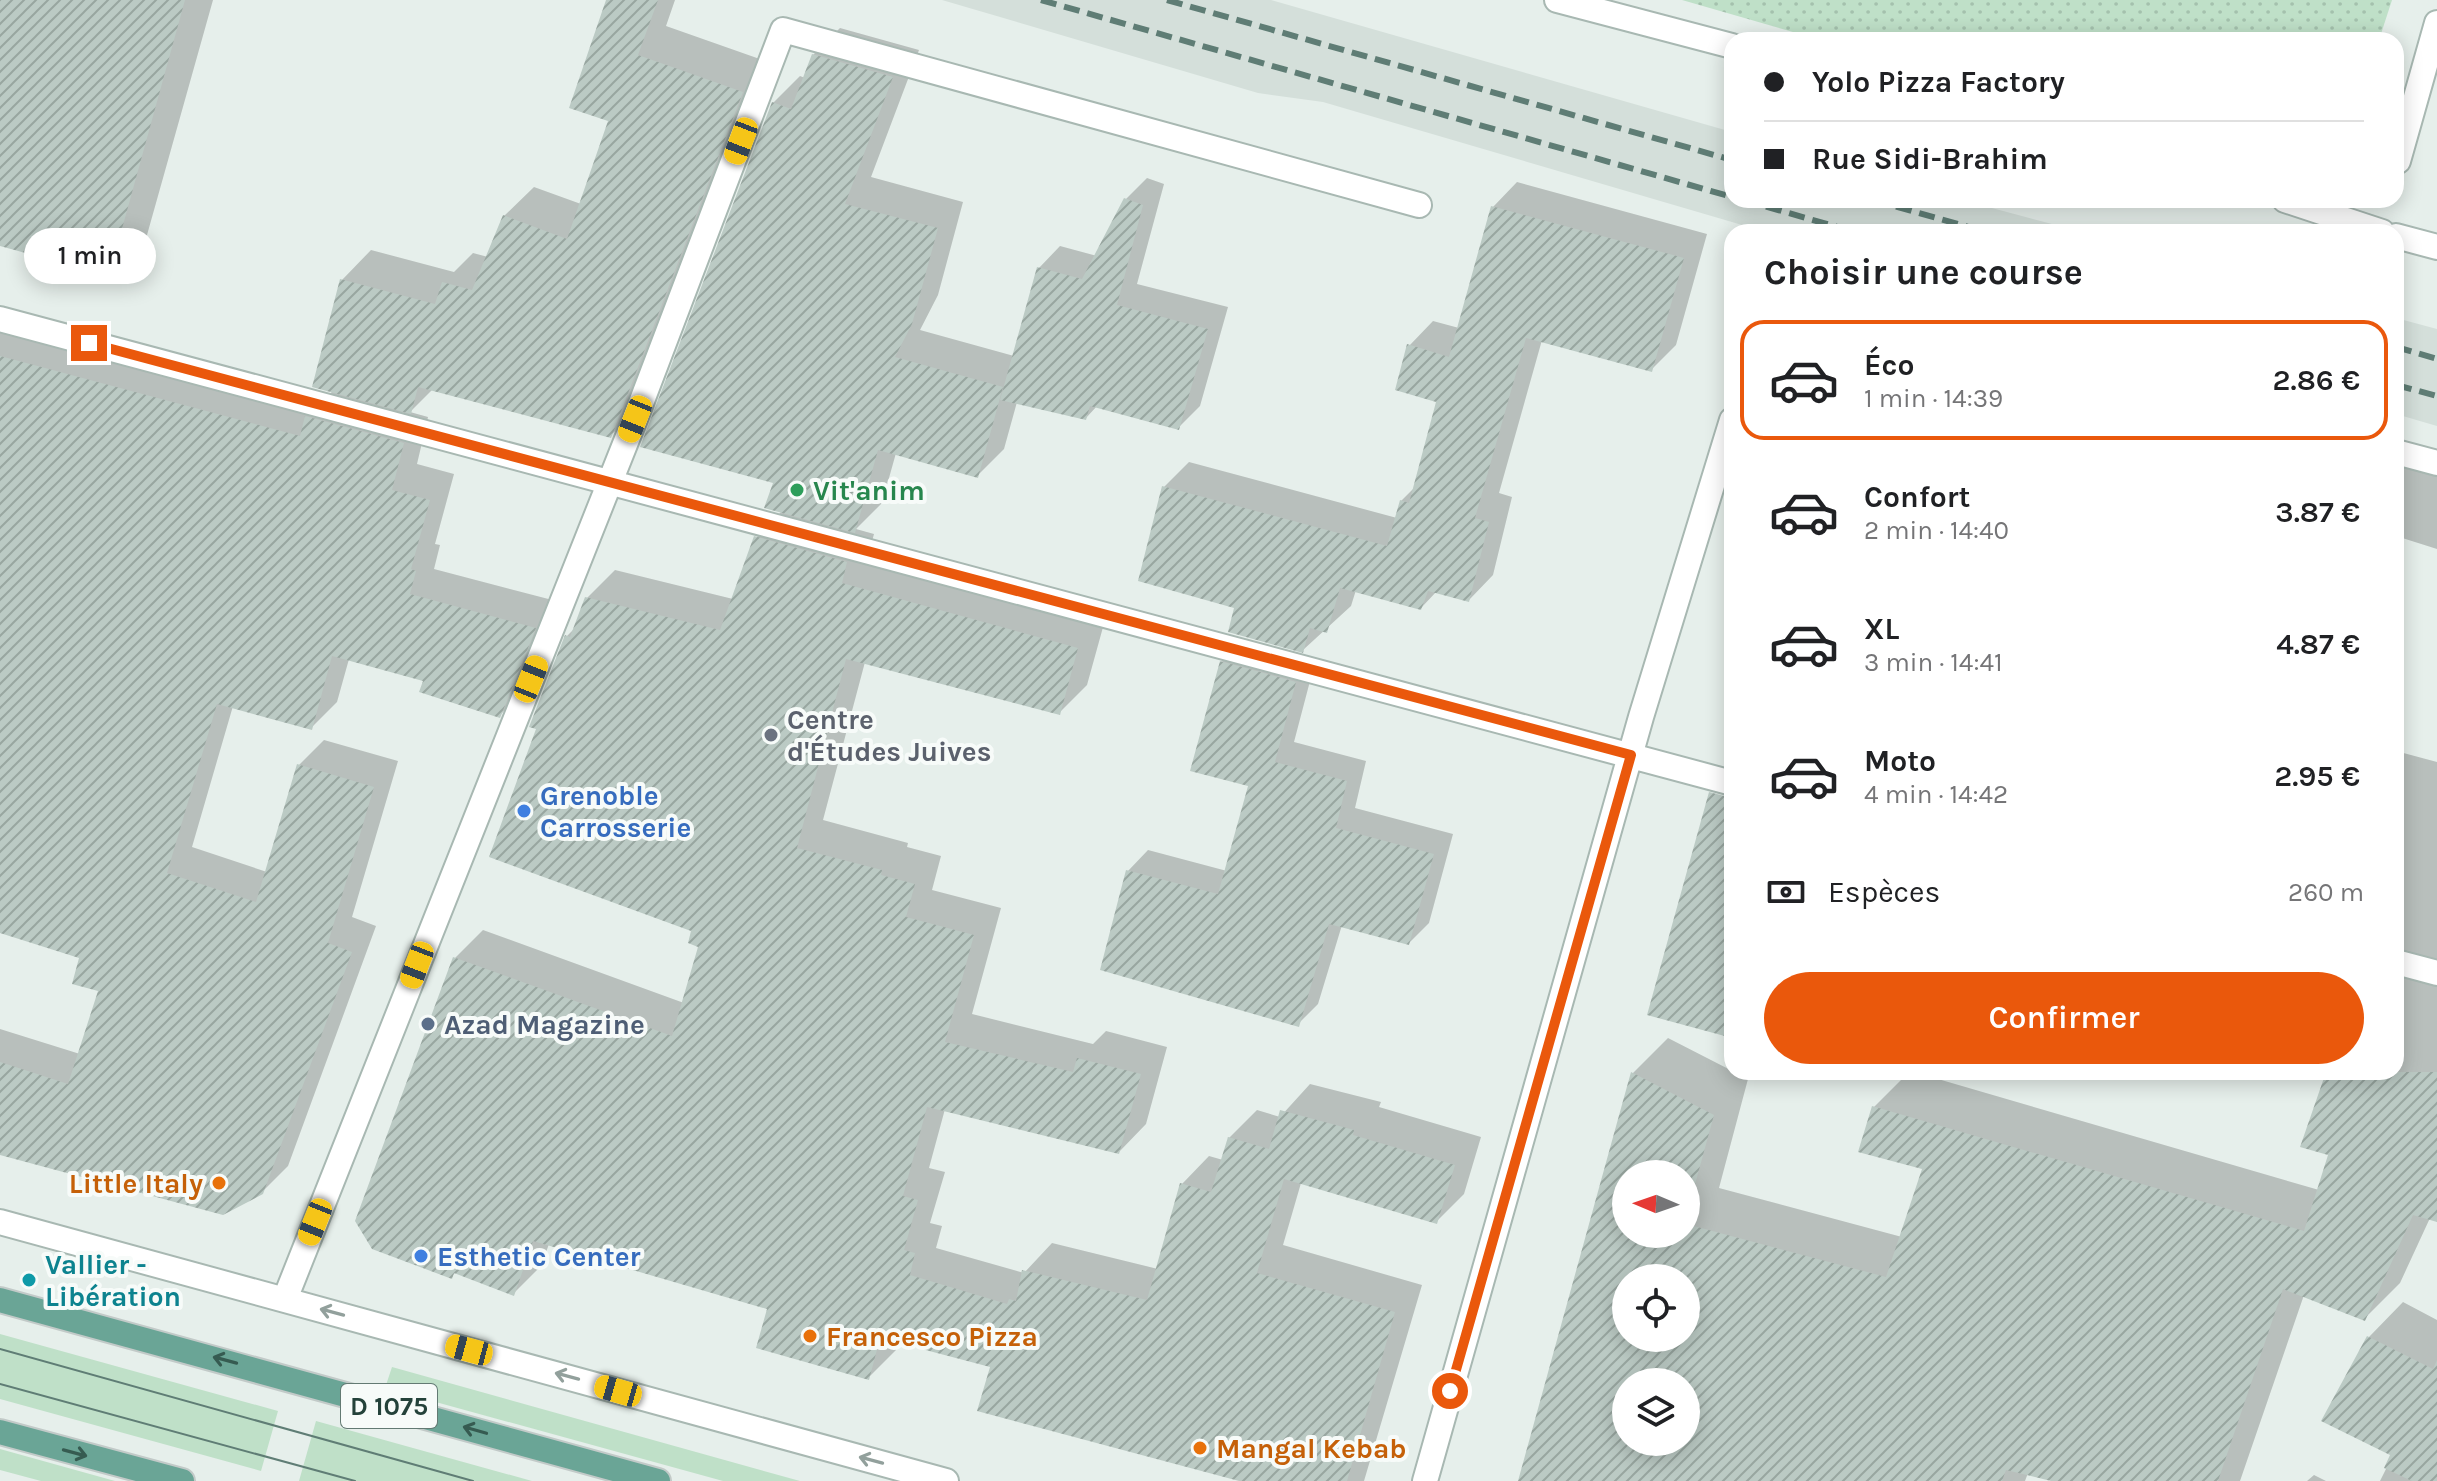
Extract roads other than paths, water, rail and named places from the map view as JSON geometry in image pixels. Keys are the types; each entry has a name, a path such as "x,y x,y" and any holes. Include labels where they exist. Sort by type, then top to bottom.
{"main road":[{"name":"D 1075","path":"0,1300 658,1481"},
{"path":"0,1432 182,1481"}],"street":[{"path":"1557,0 1724,44"},
{"path":"2404,140 2437,23"},
{"path":"285,1299 611,481 783,30 1419,205"},
{"path":"2309,208 2358,224"},
{"path":"2404,238 2437,247"},
{"path":"0,319 1724,781"},
{"path":"1425,1481 1631,755 1724,447"},
{"path":"2404,454 2437,463"},
{"path":"2404,964 2437,973"},
{"path":"0,1222 946,1481"}],"tram line":[{"path":"0,1349 473,1481"},
{"path":"0,1384 355,1481"}],"railway":[{"path":"1041,0 1724,195"},
{"path":"1167,0 1724,158"},
{"path":"1771,208 1827,224"},
{"path":"1901,208 1958,224"},
{"path":"2404,349 2437,359"},
{"path":"2404,387 2437,396"}],"place":[{"name":"Vit'anim","path":"797,490"},
{"name":"Centre d'Études Juives","path":"771,735"},
{"name":"Grenoble Carrosserie","path":"524,811"},
{"name":"Azad Magazine","path":"428,1024"},
{"name":"Little Italy","path":"219,1183"},
{"name":"Esthetic Center","path":"421,1256"},
{"name":"Vallier - Libération","path":"29,1280"},
{"name":"Francesco Pizza","path":"810,1336"},
{"name":"Mangal Kebab","path":"1200,1448"}]}
